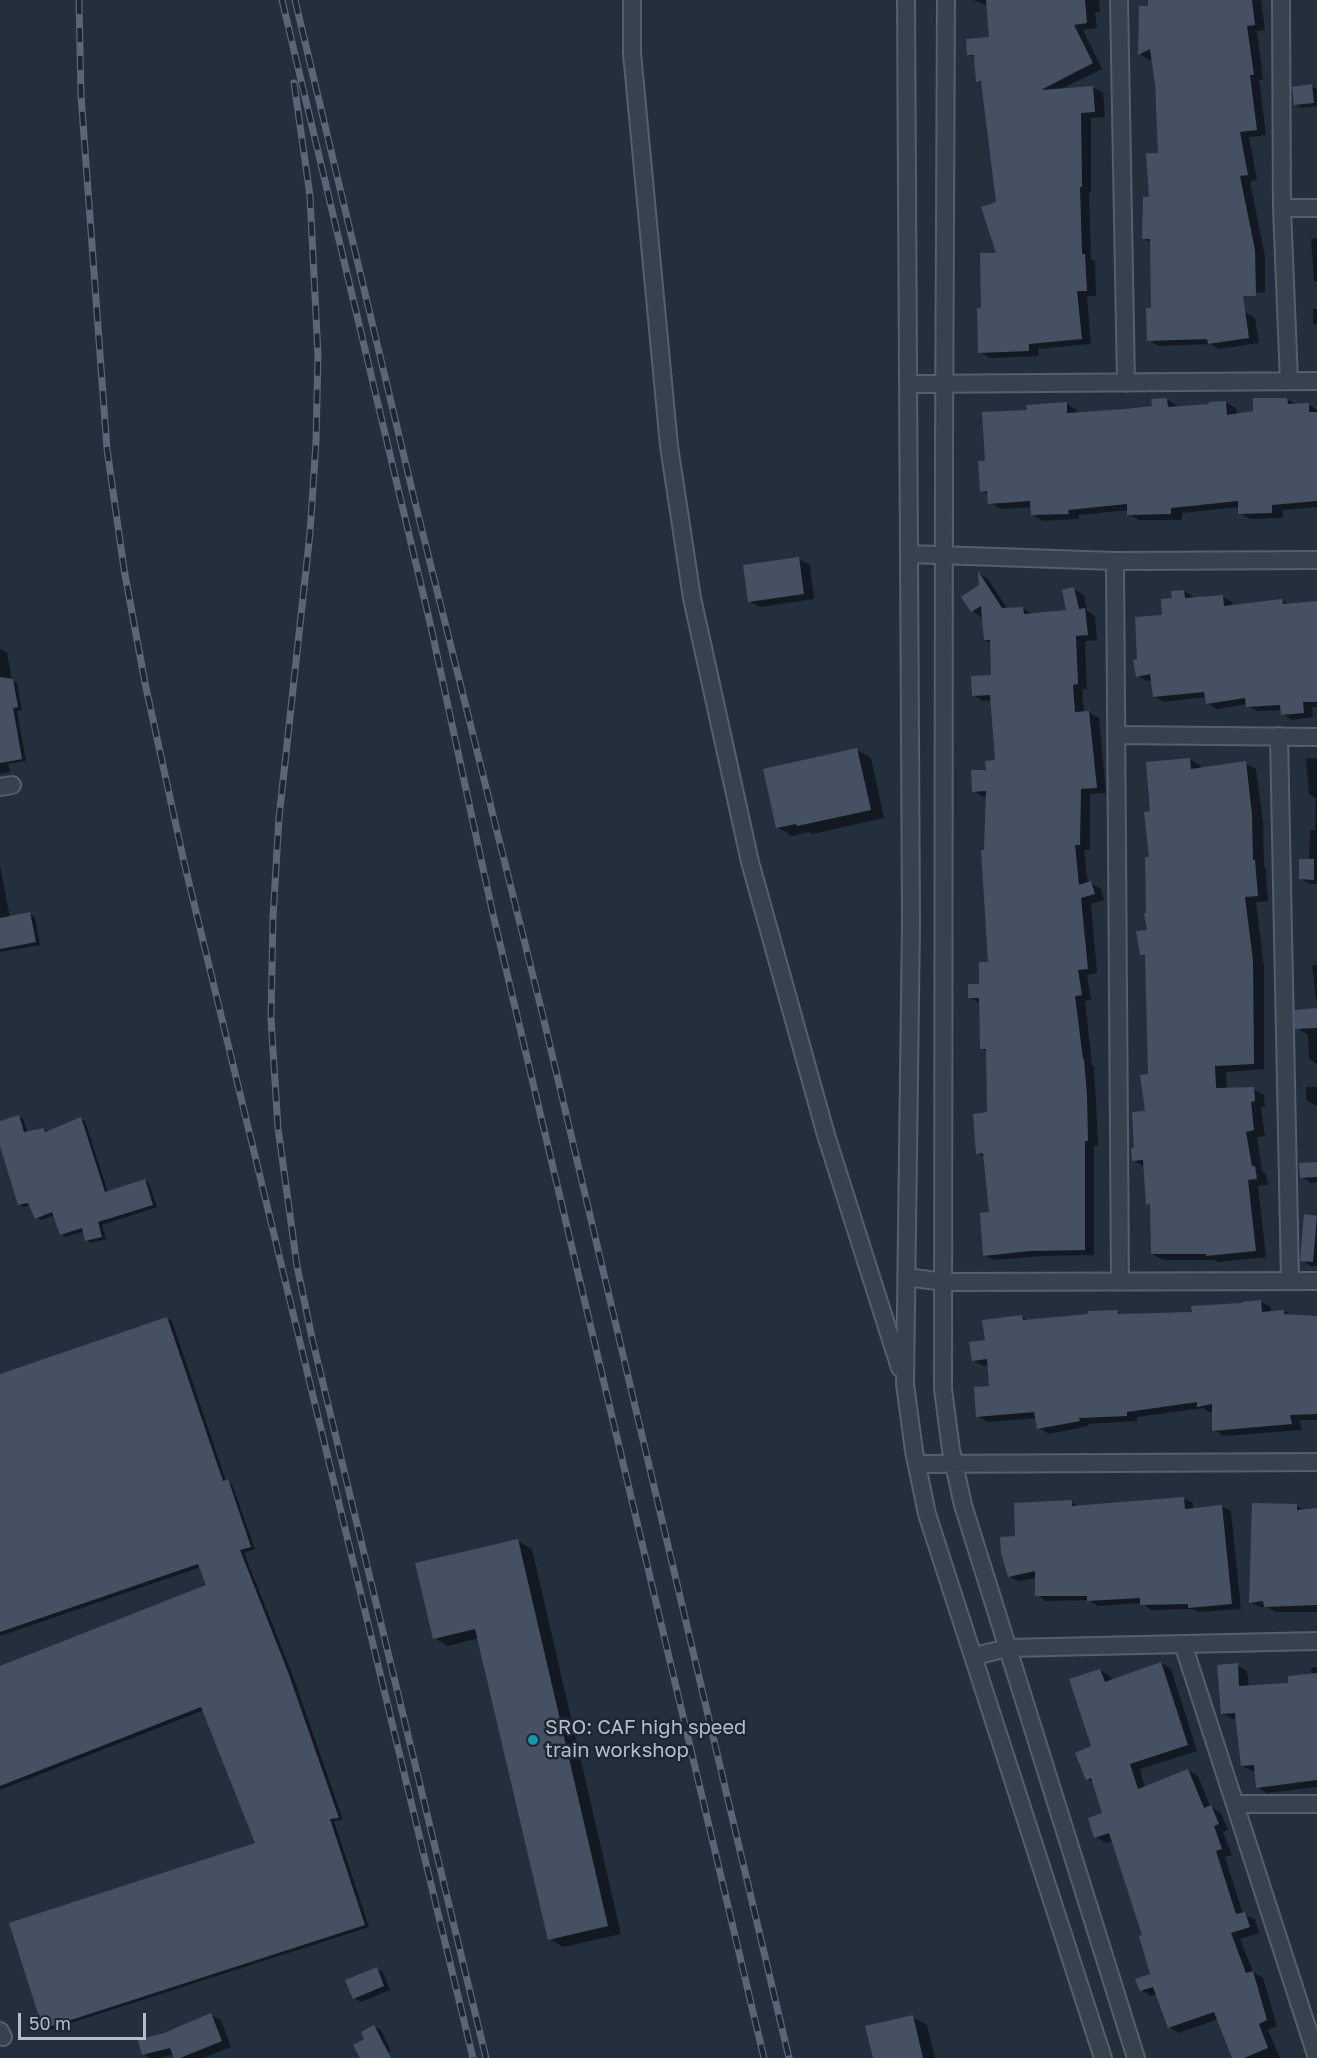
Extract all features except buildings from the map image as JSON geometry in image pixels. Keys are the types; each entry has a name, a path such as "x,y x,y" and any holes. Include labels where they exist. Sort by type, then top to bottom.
{"street":[{"path":"632,0 632,53 668,434 692,598 750,862 826,1135 905,1384"},
{"path":"906,0 910,922 905,1384 927,1514 1103,2058"},
{"path":"946,0 943,1389 954,1465 963,1505 1136,2058"},
{"path":"1119,0 1126,383"},
{"path":"1281,0 1282,208 1288,381"},
{"path":"1282,208 1317,208"},
{"path":"908,384 1317,381"},
{"path":"909,554 1115,561 1317,560"},
{"path":"1115,561 1120,1281"},
{"path":"1116,735 1317,736"},
{"path":"1279,736 1290,1281"},
{"path":"906,1276 945,1282 1317,1281"},
{"path":"917,1464 1317,1462"},
{"path":"974,1656 1008,1648 1317,1641"},
{"path":"1184,1644 1317,2058"},
{"path":"1235,1804 1317,1804"}],"railway":[{"path":"79,0 81,95 107,449 124,569 145,683 184,862 473,2058"},
{"path":"282,0 431,627 492,910 764,2058"},
{"path":"295,0 413,494 542,1012 789,2058"},
{"path":"294,83 310,196 318,355 316,442 310,533 279,818 273,917 271,1019 278,1128 297,1266 312,1338 486,2058"}],"place":[{"name":"SRO: CAF high speed train workshop","path":"533,1740"}]}
